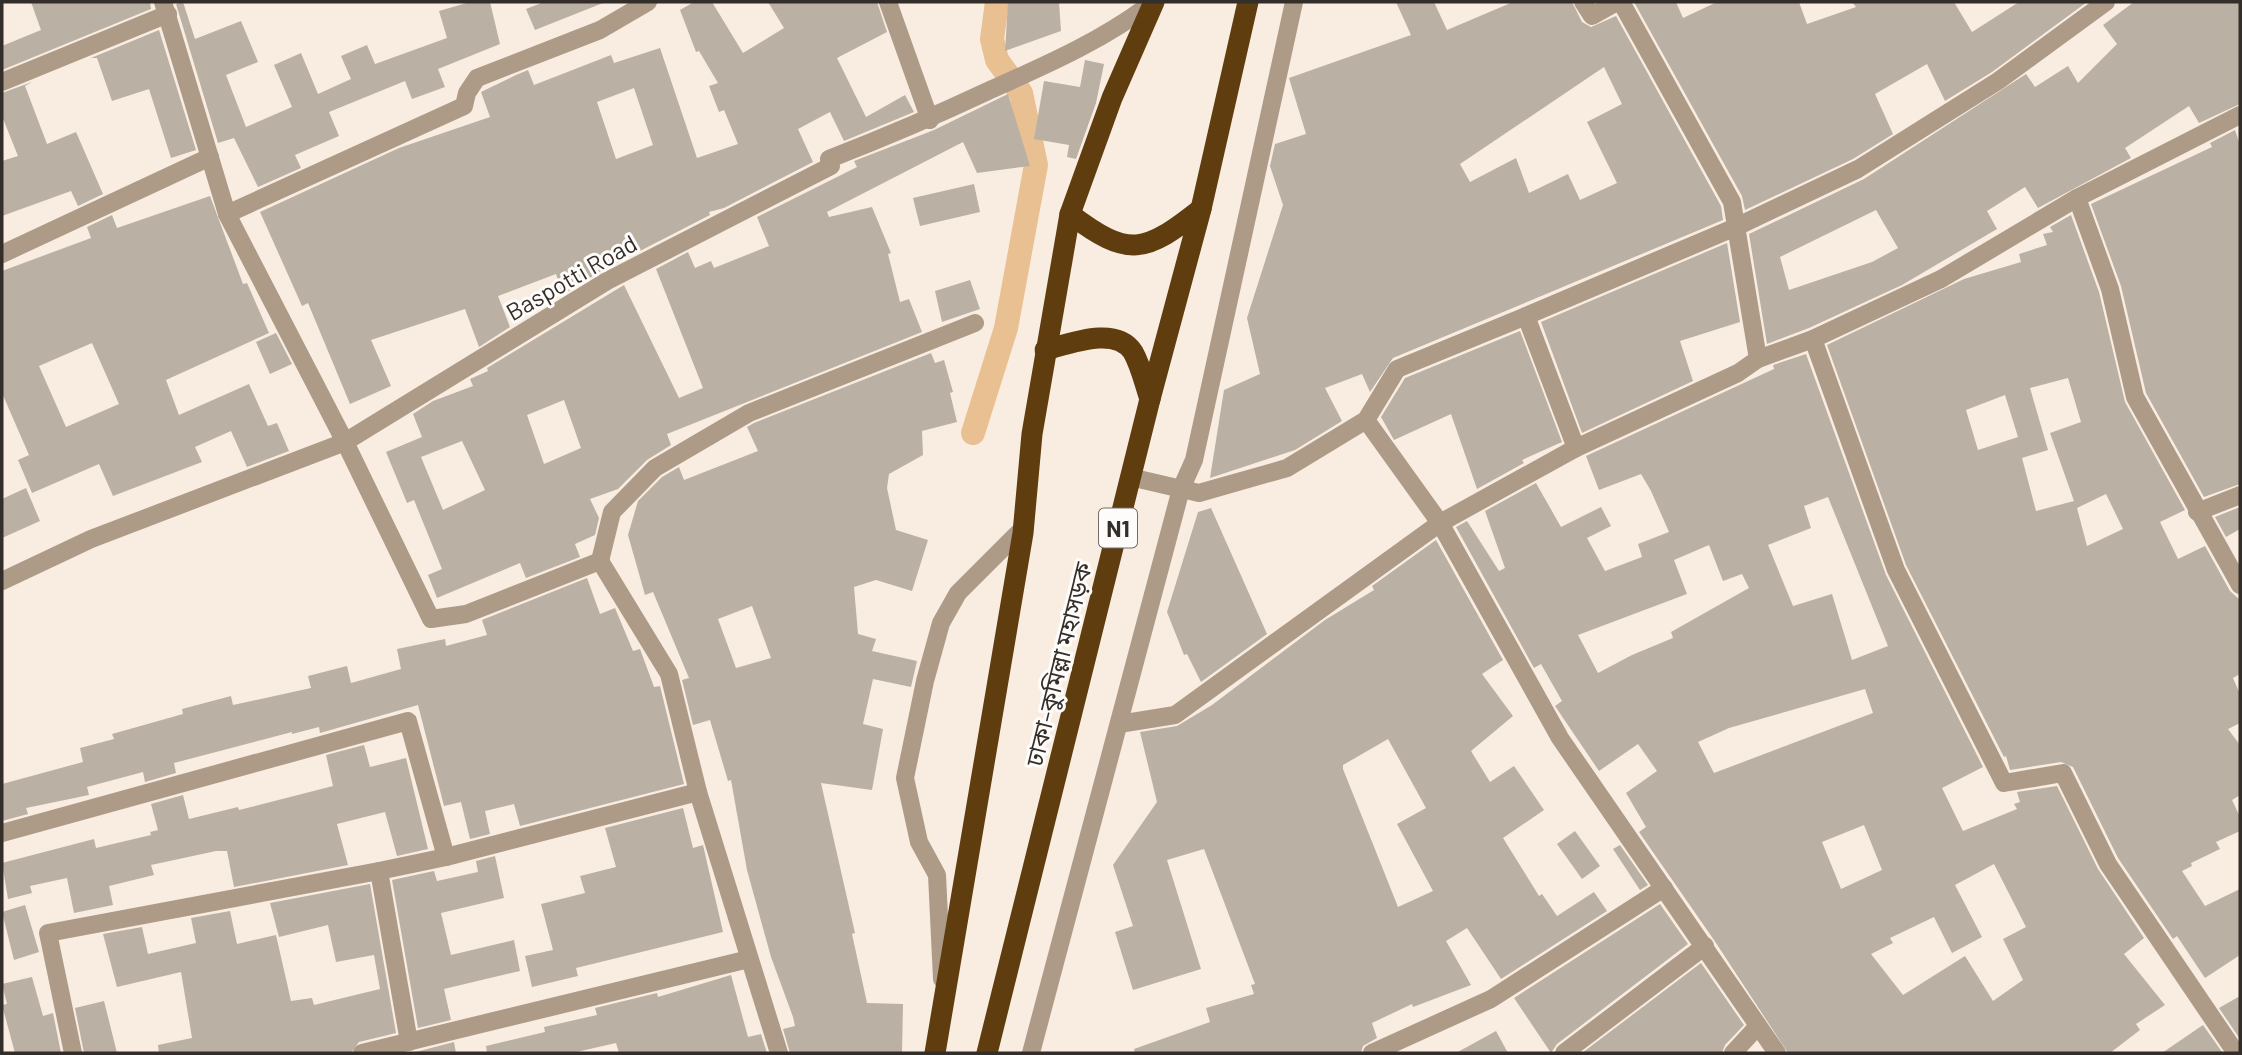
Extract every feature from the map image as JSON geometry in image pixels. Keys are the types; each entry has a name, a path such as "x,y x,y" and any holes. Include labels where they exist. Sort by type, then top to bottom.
{"highway":[{"name":"ঢাকা–কুমিল্লা মহাসড়ক","path":"932,1053 943,1011 1023,533 1032,434 1070,214 1112,98 1153,2"},
{"name":"ঢাকা–কুমিল্লা মহাসড়ক","path":"987,1053 1067,742 1130,477 1201,209 1248,2"},
{"path":"1070,214 1101,237 1126,246 1157,242 1201,209"},
{"path":"1045,350 1103,338 1119,340 1132,351 1150,399"}],"street":[{"path":"227,214 464,106 467,93 477,78 600,30 648,2"},
{"path":"888,2 930,120"},
{"name":"Baspotti Road","path":"2,581 91,539 345,442 607,281 831,166 829,159 930,120 1036,71 1119,28 1153,2"},
{"path":"1031,1053 1181,489 1194,460 1294,2"},
{"path":"1583,2 1592,16 1619,2 1732,202 1758,359"},
{"path":"1130,477 1199,493 1287,468 1366,420 1397,369 1736,227 1858,169 1998,81 2106,2"},
{"path":"2,82 166,8 227,214 345,442 431,619 466,614 600,561"},
{"path":"1119,724 1175,715 1440,523 1576,448 1738,373 1758,359 1813,339 1941,279 2077,198 2240,115"},
{"path":"2,254 210,157"},
{"path":"2077,198 2110,289 2135,397 2240,585"},
{"path":"1526,316 1576,448"},
{"path":"779,1053 698,792 668,674 600,561 612,512 655,468 749,413 975,323"},
{"path":"1813,339 1896,570 2004,783 2063,773 2108,864 2236,1053"},
{"path":"1366,420 1440,523 1560,738 1777,1053"},
{"path":"2197,512 2240,495"},
{"path":"943,1011 937,875 919,842 905,778 925,681 941,623 958,593 980,568 1017,534 1023,533"},
{"path":"2,833 408,721 446,857"},
{"path":"73,1053 48,933 379,872 698,792"},
{"path":"379,872 410,1042"},
{"path":"1372,1053 1491,999 1664,888"},
{"path":"1564,1053 1705,946"},
{"path":"362,1053 748,959"},
{"path":"1733,1053 1757,1027"}],"building":[{"path":"31,2 150,2 151,9 2,70 2,46 41,30"},
{"path":"183,2 195,39 241,21 258,62 226,75 246,127 292,107 274,65 301,53 318,94 351,79 341,56 367,45 375,64 447,38 439,11 470,2 490,2 500,44 438,69 445,87 412,99 405,81 329,112 339,136 295,155 301,168 258,187 234,138 218,143 176,4"},
{"path":"544,2 603,3 535,30 526,9"},
{"path":"694,2 712,2 743,53 784,28 768,2 877,2 887,32 837,58 866,117 905,95 914,112 844,141 830,112 798,129 813,162 724,208 709,212 710,215 601,271 562,295 556,274 498,296 510,327 479,347 465,309 371,340 391,386 350,404 308,303 302,306 260,212 399,148 490,117 481,92 528,70 534,85 611,55 614,63 660,48 697,158 738,144 724,110 719,112 709,86 718,83 699,51 696,52 680,10","holes":["634,88 653,145 616,159 597,102"]},
{"path":"1008,2 1059,2 1061,31 1005,51"},
{"path":"1396,2 1434,2 1447,30 1513,2 1572,2 1582,22 1591,27 1616,16 1721,206 1723,220 1393,358 1370,392 1362,374 1325,388 1342,421 1295,450 1210,478 1224,390 1260,374 1247,318 1283,205 1270,166 1275,144 1306,134 1289,78 1411,35","holes":["1604,67 1622,104 1587,122 1617,183 1580,200 1568,174 1529,193 1516,158 1470,182 1460,164"]},
{"path":"1634,2 1676,2 1683,18 1717,2 1799,2 1807,24 1856,7 1852,2 1954,2 1972,32 2019,2 2087,2 1992,72 1945,101 1927,64 1875,94 1893,134 1853,159 1745,210 1742,196"},
{"path":"2134,2 2240,2 2240,104 2199,123 2189,106 2125,148 2131,158 2038,208 2025,187 1987,211 1997,229 1902,285 1809,328 1767,344 1749,234 1864,179 2026,74 2035,87 2068,66 2078,83 2117,44 2103,25","holes":["1876,210 1898,248 1872,262 1789,290 1780,257"]},
{"path":"159,30 196,150 171,158 149,89 112,101 97,58 91,58"},
{"path":"1085,60 1104,64 1096,103 1076,159 1067,157 1069,145 1034,139 1044,81 1080,87"},
{"path":"32,82 25,86 47,144 76,132 103,194 78,206 71,191 2,216 2,161 18,156 2,116 2,93"},
{"path":"1008,94 1030,166 977,173 963,142 827,212 829,217 872,207 891,253 888,254 900,302 909,299 922,332 667,434 671,445 647,460 618,489 590,499 599,518 595,535 575,544 580,557 526,578 520,563 437,598 428,575 442,569 414,500 407,503 386,452 422,437 413,414 433,401 473,386 470,379 488,371 487,368 624,285 679,398 703,388 656,269 688,252 695,268 711,261 714,268 769,246 757,217 857,167 854,161 934,130","holes":["564,400 581,448 544,464 527,415","462,441 485,490 443,510 421,457"]},
{"path":"2235,130 2240,145 2240,484 2204,497 2146,393 2121,286 2091,204 2212,147 2210,143"},
{"path":"974,184 980,212 920,226 913,198"},
{"path":"210,196 243,284 247,283 269,333 166,380 179,415 249,384 268,426 277,423 289,451 247,467 231,431 195,447 202,462 113,496 99,464 32,493 18,460 29,455 2,393 2,271 91,238 87,227 112,215 117,228","holes":["92,343 119,404 66,427 39,366"]},
{"path":"2071,215 2099,292 2125,402 2185,510 2160,522 2178,559 2205,546 2230,591 2240,600 2240,674 2233,678 2240,694 2240,723 2228,729 2240,745 2240,795 2232,800 2240,817 2240,831 2216,842 2220,849 2191,863 2192,866 2182,871 2205,906 2240,889 2240,955 2205,978 2177,936 2173,939 2118,858 2073,767 2061,762 2010,770 2006,756 2004,757 1906,565 1827,345 1964,279 2021,262 2019,254 2047,245 2043,234 2053,232 2050,227","holes":["2068,378 2081,422 2050,433 2074,501 2036,511 2022,458 2048,450 2030,388","2005,395 2018,437 1978,450 1966,410","2106,494 2123,529 2087,546 2077,508"]},
{"path":"1727,243 1740,322 1680,341 1693,381 1582,433 1541,322"},
{"path":"970,280 980,309 942,322 935,291"},
{"path":"1520,331 1562,442 1522,460 1524,463 1477,489 1451,414 1394,440 1381,417 1405,378"},
{"path":"276,333 292,364 270,374 256,342"},
{"path":"931,353 935,363 944,360 953,392 950,393 957,422 922,431 923,455 889,474 887,488 896,530 928,540 912,591 876,580 854,587 858,634 876,639 872,651 917,661 911,687 873,679 863,724 883,729 872,790 821,783 855,933 852,934 867,1003 903,1004 902,1053 790,1053 783,1029 795,1026 771,957 747,870 731,780 728,781 710,720 693,725 682,680 689,678 653,592 645,595 628,535 638,501 662,477 679,467 684,480 758,451 747,427","holes":["752,606 771,658 736,668 718,619"]},
{"path":"1806,354 1886,575 1983,767 1942,788 1963,831 2017,809 2014,804 2020,802 2017,792 2057,786 2098,869 2144,938 2124,954 2165,1005 2136,1024 2140,1030 2110,1053 1788,1053 1639,832 1646,827 1626,793 1657,771 1638,744 1599,771 1555,706 1562,701 1541,664 1534,668 1456,527 1467,521 1499,571 1505,568 1485,511 1536,483 1561,527 1601,507 1611,526 1587,538 1605,571 1642,557 1638,544 1669,532 1651,491 1641,474 1599,490 1586,456 1774,369 1773,365","holes":["1828,497 1888,646 1852,660 1832,594 1793,606 1768,545 1811,528 1804,506","1709,545 1723,581 1742,574 1749,588 1671,632 1673,638 1598,673 1578,635 1687,594 1674,560","1865,689 1873,713 1714,773 1698,742 1729,728","1864,825 1882,870 1841,889 1822,842","1994,864 2026,927 2003,939 2023,980 1993,1001 1965,956 1903,995 1871,954 1893,943 1890,938 1934,917 1952,953 1982,937 1955,885"]},
{"path":"26,488 40,521 2,538 2,499"},
{"path":"2240,507 2240,529 2226,537 2215,517"},
{"path":"1211,508 1267,634 1201,682 1187,654 1184,655 1167,612 1198,512"},
{"path":"1436,540 1503,660 1482,674 1513,716 1471,751 1490,782 1514,766 1544,810 1503,838 1539,896 1542,894 1557,916 1594,892 1607,911 1501,979 1467,928 1446,941 1471,985 1413,1007 1412,1004 1372,1023 1377,1038 1363,1046 1361,1053 1135,1053 1134,1049 1210,1022 1206,1008 1254,994 1251,985 1255,984 1204,849 1167,860 1201,969 1133,990 1115,932 1133,926 1113,865 1157,802 1140,732 1177,726 1212,705 1325,620 1374,590 1372,586","holes":["1388,739 1426,808 1397,824 1433,891 1398,907 1343,765"]},
{"path":"587,578 600,614 615,608 633,651 640,649 654,687 660,686 684,784 520,826 514,804 485,811 490,834 470,839 461,802 444,806 418,705 320,733 319,727 292,732 174,763 176,773 145,782 143,772 87,787 89,795 26,808 28,814 2,821 2,784 83,762 80,748 114,739 112,734 183,714 182,709 231,696 233,705 311,688 308,676 347,666 351,683 401,669 397,649 445,639 446,646 487,635 482,620"},
{"path":"364,745 370,767 406,758 428,849 397,856 385,812 337,824 348,865 234,887 227,851 216,851 151,865 154,875 109,886 113,905 74,913 67,878 30,886 32,893 8,899 2,863 94,839 96,848 151,835 150,832 158,830 151,804 183,795 189,819 238,807 239,810 333,786 326,755"},
{"path":"683,808 693,848 703,845 723,932 576,968 578,976 532,987 525,956 553,950 541,904 585,893 580,876 616,867 605,828"},
{"path":"1575,831 1600,866 1582,879 1557,844"},
{"path":"1620,845 1648,885 1640,890 1613,849"},
{"path":"495,856 504,898 441,913 451,955 514,940 520,971 444,989 451,1020 418,1028 392,880 434,871 437,881 478,872 476,861"},
{"path":"370,884 396,1033 359,1042 351,1053 159,1053 158,1045 192,1038 181,972 117,987 103,934 142,927 148,954 196,943 191,918 230,911 237,944 276,935 291,1001 312,998 314,1005 380,989 374,955 336,962 328,925 279,937 270,903"},
{"path":"1660,904 1688,944 1557,1044 1551,1053 1514,998"},
{"path":"25,905 39,952 14,960 2,912"},
{"path":"1701,963 1744,1025 1725,1045 1722,1053 1582,1053"},
{"path":"731,975 748,1037 761,1034 767,1053 619,1053 616,1043 572,1053 487,1053 486,1046 545,1032 544,1027 597,1015 595,1008 657,993 658,997"},
{"path":"32,977 43,1016 53,1013 61,1053 15,1053 2,1005 7,1004 2,984"},
{"path":"2240,996 2240,1039 2219,1008"},
{"path":"104,1001 117,1053 84,1053 75,1008"},
{"path":"2203,1025 2222,1052 2162,1053"},
{"path":"1496,1031 1508,1053 1456,1053"},
{"path":"454,1042 456,1053 412,1053"}],"waterway":[{"path":"973,433 1006,328 1036,165 1021,93 997,60 992,39 997,2"}]}
